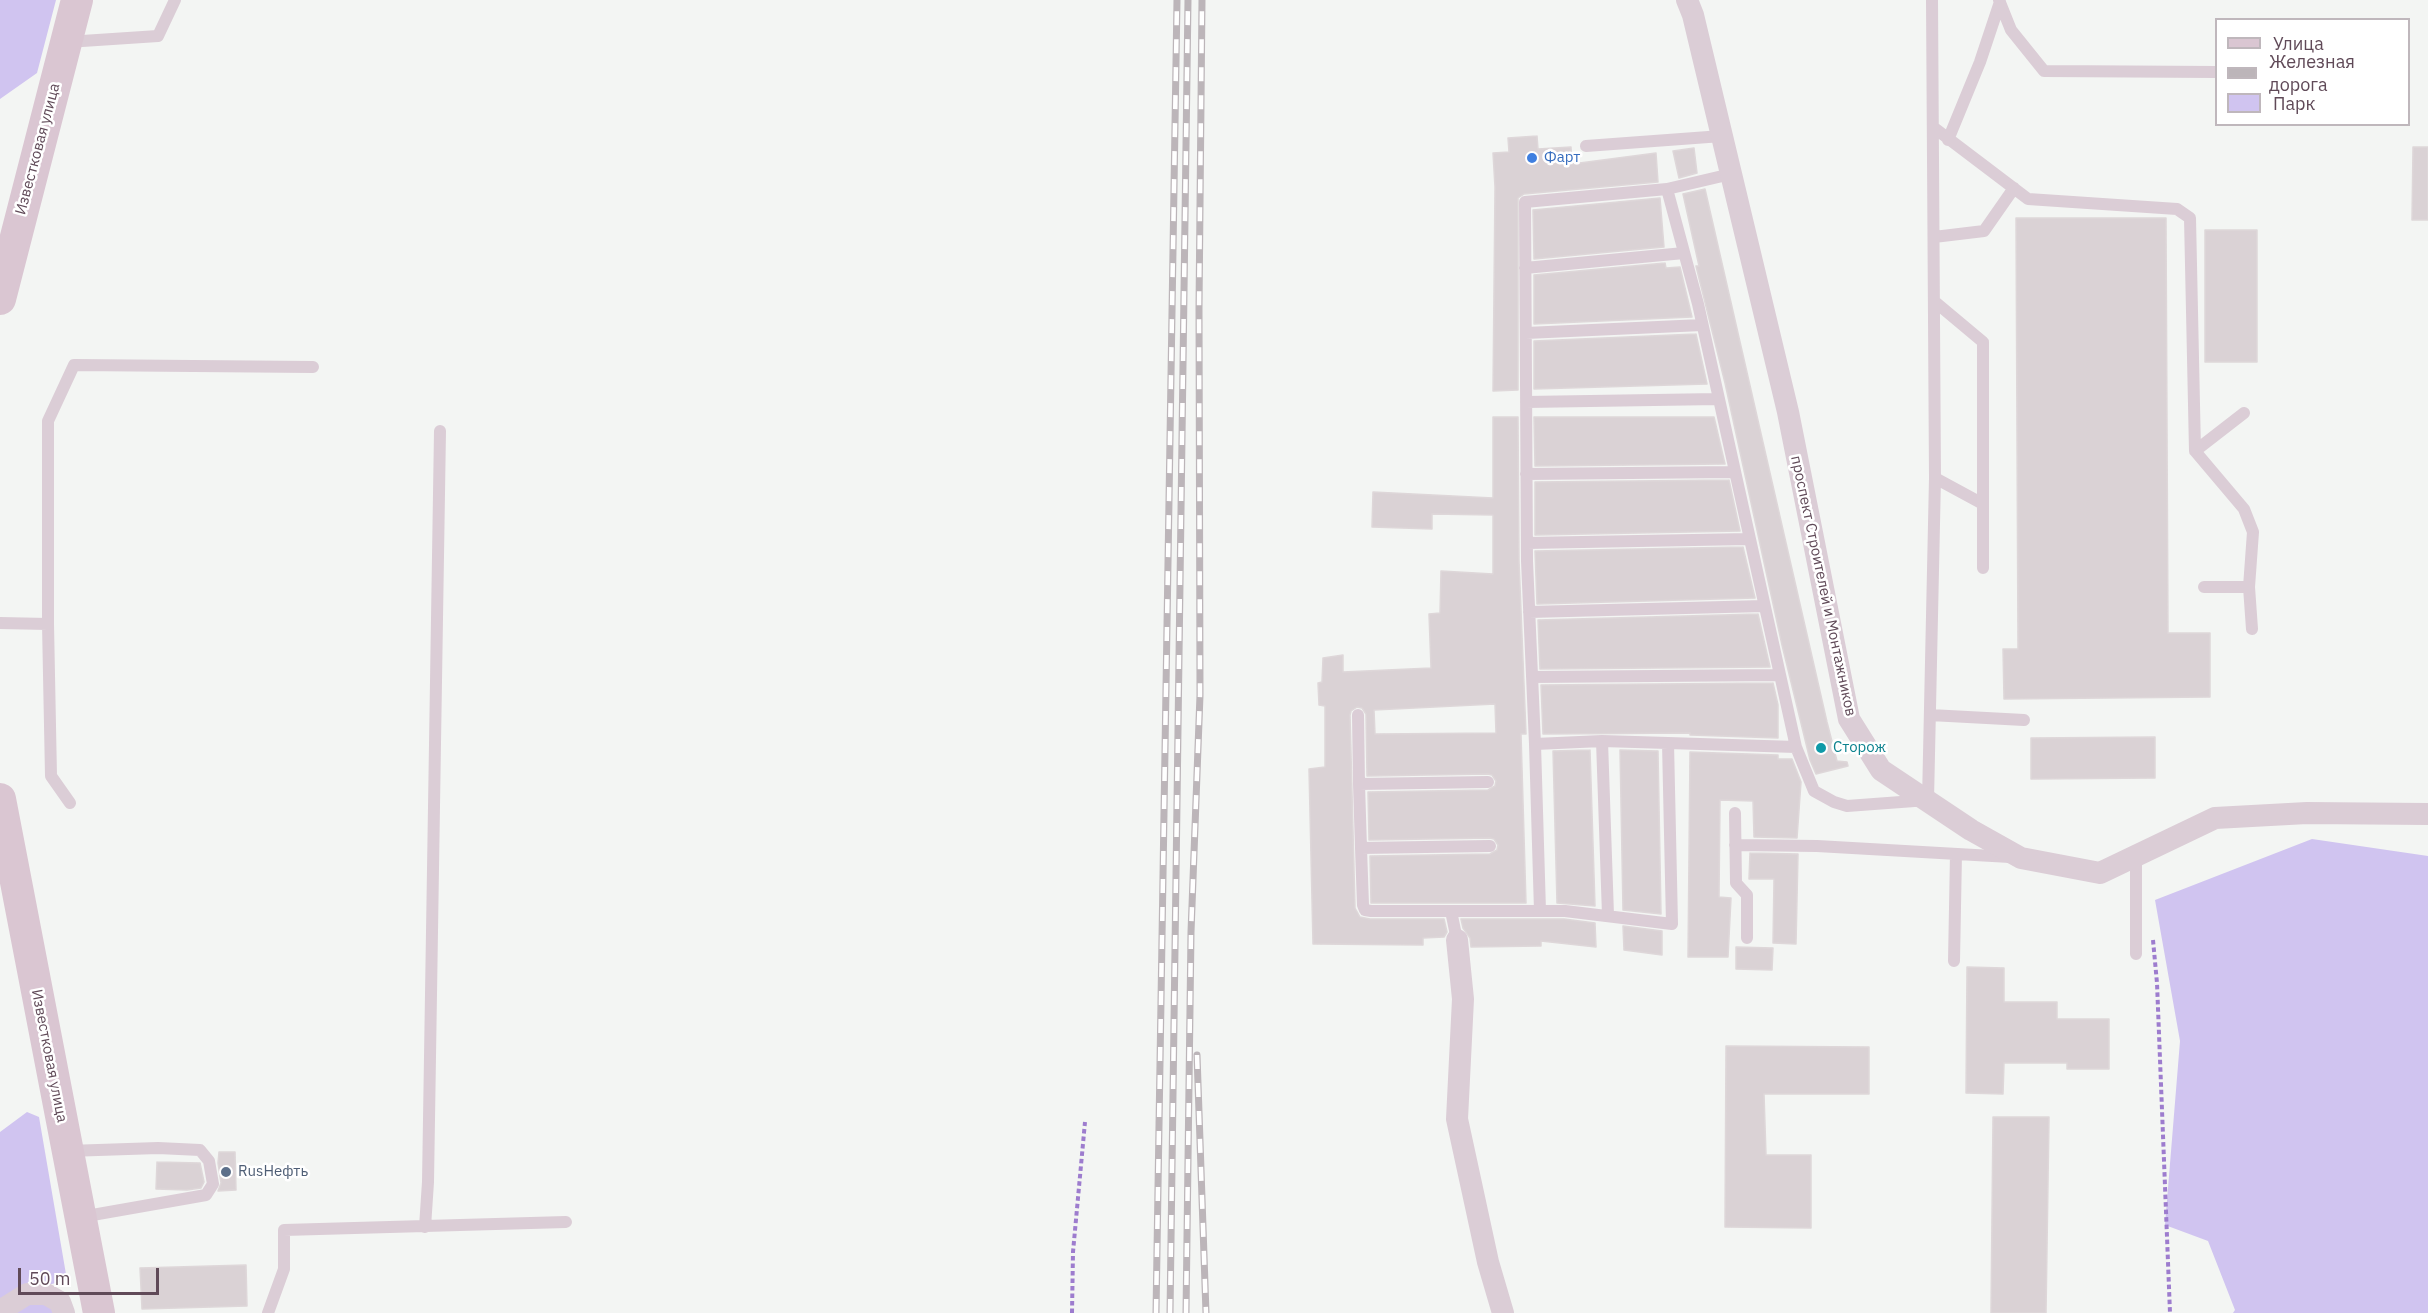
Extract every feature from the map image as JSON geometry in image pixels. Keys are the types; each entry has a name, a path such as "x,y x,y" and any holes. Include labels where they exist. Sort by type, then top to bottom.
{"main road":[{"name":"Известковая улица","path":"0,299 77,0"},
{"name":"Известковая улица","path":"0,799 99,1313"}],"street":[{"name":"проспект Строителей и Монтажников","path":"1687,0 1694,15 1788,412 1849,719 1881,770 1971,830 2021,858 2100,873 2216,818 2307,813 2428,814"},
{"path":"1457,940 1463,999 1457,1119 1488,1262 1503,1313"},
{"path":"0,1311 27,1294 46,1294 60,1302 64,1313"}],"lane":[{"path":"66,42 158,36 175,0"},
{"path":"1667,189 1702,325 1796,747 1814,790 1834,802 1847,806 1928,800 1935,478 1932,0"},
{"path":"1948,140 1980,62 2000,1"},
{"path":"2000,1 2011,30 2044,71 2215,72"},
{"path":"1933,126 1948,140 2028,199 2177,209 2190,218 2195,451 2244,509 2253,532 2249,586 2252,629"},
{"path":"1586,146 1722,136"},
{"path":"1539,911 1536,744 1527,543 1525,201 1667,189 1731,174"},
{"path":"1934,237 1984,231 2014,188"},
{"path":"1526,268 1684,253"},
{"path":"1934,302 1983,342 1983,568"},
{"path":"1526,333 1702,325"},
{"path":"70,803 51,776 48,421 74,365 313,367"},
{"path":"1526,402 1718,399"},
{"path":"2195,451 2244,413"},
{"path":"425,1227 428,1170 440,431"},
{"path":"1526,474 1734,472"},
{"path":"1935,478 1983,504"},
{"path":"1527,543 1749,539"},
{"path":"2204,587 2249,586"},
{"path":"1529,612 1764,606"},
{"path":"0,623 48,624"},
{"path":"1532,677 1780,675"},
{"path":"1358,715 1365,910 1565,911 1672,924 1668,743"},
{"path":"1930,716 2024,720"},
{"path":"1536,744 1602,741 1796,747"},
{"path":"1602,741 1608,915"},
{"path":"1359,784 1488,782"},
{"path":"1735,813 1736,883 1746,892 1748,899 1747,938"},
{"path":"1735,845 1817,846 2021,858"},
{"path":"1361,848 1490,846"},
{"path":"1954,961 1956,854"},
{"path":"2136,856 2136,954"},
{"path":"1450,911 1457,940"},
{"path":"67,1152 158,1148 200,1150 208,1161 213,1184 206,1195 80,1217"},
{"path":"268,1313 284,1269 284,1230 566,1222"}],"path":[{"path":"2152,928 2157,983 2170,1313"},
{"path":"1072,1313 1073,1252 1084,1122"}],"green space":[{"path":"0,0 56,0 37,73 0,99"},
{"path":"2312,839 2428,856 2428,1313 2233,1313 2235,1310 2208,1241 2165,1225 2180,1041 2155,900"},
{"path":"27,1112 39,1117 67,1280 48,1285 59,1313 0,1313 0,1132"}],"building":[{"path":"1537,136 1538,149 1571,147 1572,164 1656,153 1658,182 1524,194 1518,198 1518,390 1493,391 1495,187 1493,153 1509,152 1508,138"},
{"path":"2413,147 2428,147 2428,220 2412,220"},
{"path":"1694,148 1697,173 1679,178 1673,151"},
{"path":"1705,189 1827,722 1837,761 1847,762 1848,766 1816,774 1810,760 1782,645 1725,383 1696,266 1699,266 1683,194"},
{"path":"1660,198 1664,247 1534,259 1533,210"},
{"path":"2016,218 2166,218 2168,633 2210,633 2210,697 2004,699 2003,649 2018,649"},
{"path":"2205,230 2257,230 2257,362 2205,362"},
{"path":"1665,263 1666,268 1680,267 1692,317 1534,324 1534,275"},
{"path":"1696,334 1707,384 1534,389 1534,341"},
{"path":"1493,417 1518,417 1519,561 1526,734 1521,734 1526,903 1371,903 1370,856 1490,854 1497,850 1498,845 1494,839 1490,838 1369,840 1368,792 1488,790 1495,786 1496,781 1492,775 1488,774 1367,776 1366,714 1362,708 1357,707 1351,711 1350,715 1355,908 1360,917 1370,919 1444,919 1447,932 1444,937 1423,938 1423,945 1313,944 1309,769 1325,767 1325,706 1319,705 1318,683 1322,682 1323,658 1343,655 1343,672 1431,668 1429,614 1440,613 1441,571 1493,574 1493,515 1432,514 1432,529 1372,527 1373,492 1493,498","holes":["1495,704 1496,733 1375,734 1374,710"]},
{"path":"1534,417 1714,417 1725,464 1535,466"},
{"path":"1729,480 1740,531 1535,535 1535,482"},
{"path":"1743,547 1755,598 1537,604 1535,551"},
{"path":"1758,614 1770,667 1540,669 1538,620"},
{"path":"1773,683 1778,705 1778,738 1690,735 1690,733 1543,734 1541,685"},
{"path":"2155,737 2155,778 2031,779 2031,738"},
{"path":"1590,750 1595,906 1557,903 1553,751"},
{"path":"1620,750 1658,751 1661,914 1623,910"},
{"path":"1690,752 1778,755 1778,759 1792,759 1801,782 1797,838 1754,837 1753,801 1720,800 1719,897 1731,898 1728,957 1688,957"},
{"path":"1750,853 1798,854 1796,944 1773,943 1774,879 1749,879"},
{"path":"1461,919 1564,919 1595,923 1596,947 1541,941 1541,946 1471,947 1470,938 1463,928"},
{"path":"1623,926 1662,931 1662,955 1624,950"},
{"path":"1736,947 1773,948 1772,970 1736,969"},
{"path":"1967,967 2004,968 2004,1002 2057,1002 2057,1019 2109,1019 2109,1069 2067,1069 2067,1063 2004,1063 2003,1094 1966,1093"},
{"path":"1726,1046 1869,1047 1869,1094 1764,1094 1766,1155 1811,1155 1811,1228 1725,1227"},
{"path":"1993,1117 2049,1117 2046,1313 1991,1313"},
{"path":"219,1152 235,1152 236,1190 218,1191 221,1183"},
{"path":"157,1162 200,1163 204,1182 201,1188 156,1189"},
{"path":"246,1265 247,1306 142,1309 140,1268"}],"railway":[{"path":"1156,1313 1177,0"},
{"path":"1170,1313 1188,0"},
{"path":"1186,1313 1191,932 1200,695 1199,308 1202,0"},
{"path":"1197,1055 1206,1313"}],"place":[{"name":"Фарт","path":"1532,158"},
{"name":"Сторож","path":"1821,748"},
{"name":"RusНефть","path":"226,1172"}]}
